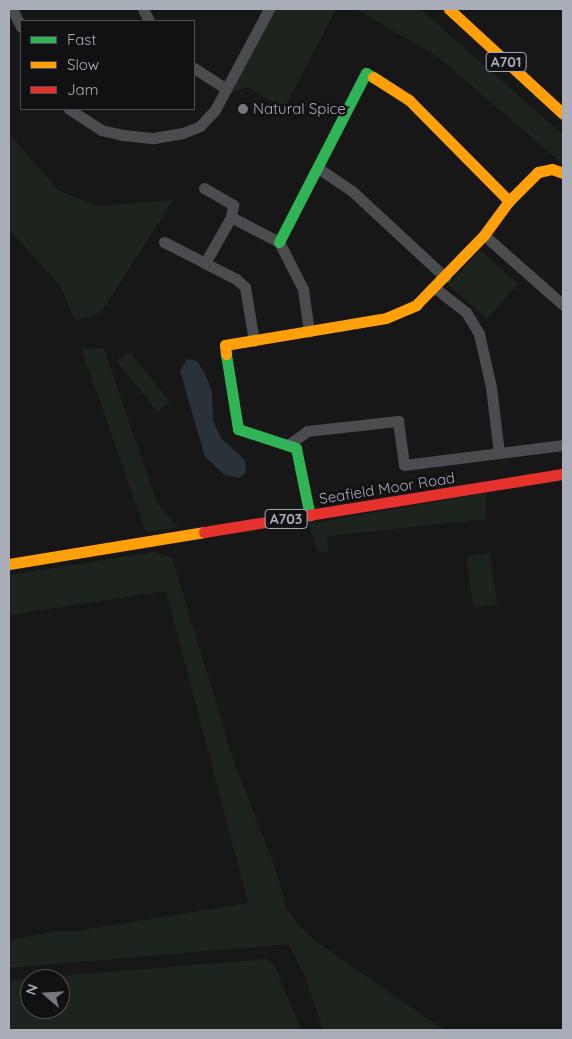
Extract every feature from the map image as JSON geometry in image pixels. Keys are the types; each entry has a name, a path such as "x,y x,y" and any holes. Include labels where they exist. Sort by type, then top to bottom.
{"street":[{"path":"12,9 20,25"},
{"path":"143,9 149,20"},
{"path":"71,110 102,130 154,138 183,133 200,126 214,110 269,9"},
{"name":"A701","path":"449,9 563,114"},
{"path":"195,69 226,88"},
{"path":"278,242 366,73 409,100 509,201"},
{"path":"318,168 352,191 445,277"},
{"path":"310,516 296,448 238,429 225,345 386,318 416,305 435,288 484,235 509,201 538,172 552,168 563,174"},
{"path":"204,188 233,205 231,217 205,263"},
{"path":"231,217 278,242 303,289 309,332"},
{"path":"484,235 563,305"},
{"path":"164,242 236,279 245,288 254,340"},
{"path":"435,288 466,312 478,334 491,387 499,454"},
{"path":"288,445 307,431 398,421 404,465 563,445"},
{"name":"Seafield Moor Road","path":"9,564 563,474"}],"shaded area":[{"path":"273,9 336,9 284,109 248,87 229,94"},
{"path":"356,9 420,9 563,135 563,164 438,57"},
{"path":"9,134 58,190 96,206 173,200 102,311 91,317 75,320 60,286 9,229"},
{"path":"480,250 518,284 486,319 449,285"},
{"path":"81,348 104,349 158,505 178,527 146,532"},
{"path":"129,351 170,402 157,412 117,361"},
{"path":"187,359 197,361 204,372 212,391 213,421 221,438 245,460 246,472 240,478 225,475 205,457 180,371"},
{"path":"486,493 486,519 327,536 328,552 317,551 308,524"},
{"path":"154,552 172,558 235,765 275,868 287,909 299,926 318,943 444,1030 323,1030 304,974 289,944 9,968 9,941 54,931 77,931 248,903 166,591 9,615 9,575"},
{"path":"490,553 497,604 473,608 466,556"},
{"path":"267,959 274,965 301,1030 9,1030 9,980 20,979 20,1019 70,1019 70,975"}],"traffic: fast":[{"path":"279,242 366,73 373,77"},
{"path":"226,354 238,429 296,448 310,516"}],"traffic: slow":[{"path":"449,9 563,114"},
{"path":"373,77 409,100 509,201"},
{"path":"226,354 225,345 386,318 416,305 484,235 509,201 538,172 552,169 563,173"},
{"path":"9,564 204,532"}],"traffic: jam":[{"path":"204,532 563,474"}],"place":[{"name":"Natural Spice","path":"243,109"}]}
